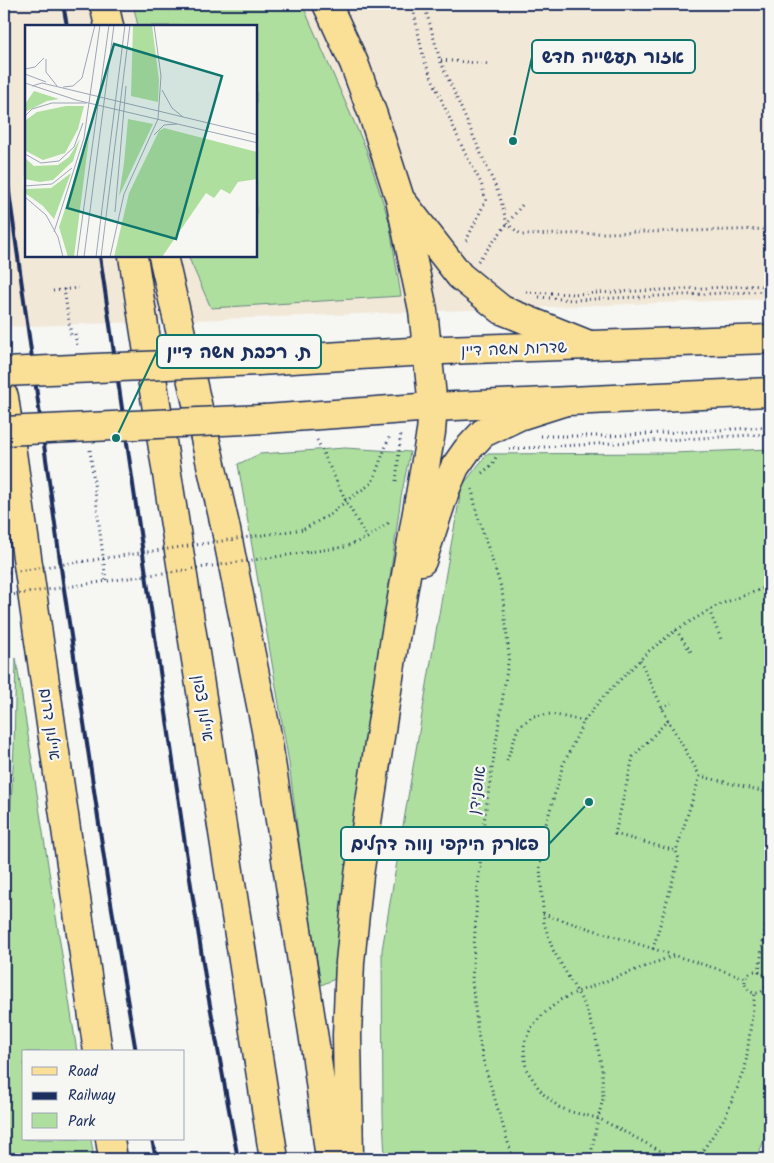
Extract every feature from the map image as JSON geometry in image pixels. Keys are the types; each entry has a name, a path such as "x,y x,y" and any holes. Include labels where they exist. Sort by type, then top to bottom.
{"main road":[{"path":"94,4 98,25"},
{"path":"104,4 109,25"},
{"path":"327,4 357,72 400,199 423,310 433,407 359,875 350,962 347,1035 349,1159"},
{"path":"400,199 460,276 502,310 589,345"},
{"name":"איילון צפון","path":"134,258 274,1159"},
{"path":"163,258 225,525 266,730 316,1052 330,1159"},
{"name":"שדרות משה דיין","path":"4,372 258,361 428,351 770,339"},
{"path":"4,430 265,419 433,407 770,392"},
{"name":"איילון דרום","path":"4,397 98,1050"},
{"path":"395,638 446,488 467,450 483,433 519,416 563,402"},
{"path":"110,1140 113,1159"}],"path":[{"path":"412,4 424,60 464,151 481,183 486,200 466,241 469,249"},
{"path":"424,4 440,60 500,197 508,224 522,236 770,229"},
{"path":"440,60 490,64"},
{"path":"472,257 476,265 522,205"},
{"path":"529,297 521,294 573,294 770,285"},
{"path":"52,291 78,288"},
{"path":"64,289 76,342"},
{"path":"538,297 572,300 770,291"},
{"path":"537,437 547,435 609,436 770,427"},
{"path":"314,432 346,501 367,538"},
{"path":"4,573 304,529 331,514 372,483 391,432"},
{"path":"395,486 401,432"},
{"path":"504,449 770,434"},
{"path":"90,449 106,581"},
{"path":"4,596 344,547 367,538 388,523 391,514"},
{"name":"אופנידן","path":"477,514 502,590 509,656 484,822 472,981 482,1060 513,1159"},
{"path":"582,1159 590,1158 603,1099 602,1069 595,1034 584,1004 553,950 544,923 540,867 544,831 563,765 584,722 601,699 649,651 676,630 718,605 770,586"},
{"path":"709,610 721,638"},
{"path":"676,630 691,652"},
{"path":"640,660 668,720 700,776 770,793"},
{"path":"662,708 671,703"},
{"path":"508,761 518,728 534,716 551,714 584,722"},
{"path":"668,720 633,757 615,834 676,851"},
{"path":"653,949 679,859 676,851 700,776"},
{"path":"759,972 770,891"},
{"path":"543,914 746,978"},
{"path":"673,956 560,1000 540,1017 531,1028 524,1048 526,1068 542,1093 558,1107 598,1118 676,1159"},
{"path":"759,972 765,976 768,986 761,991 751,991 746,986 746,978 749,973 759,972"},
{"path":"687,1159 692,1157 699,1158 725,1118 745,1070 754,992"}],"shaded area":[{"path":"4,4 770,4 770,299 4,327"}],"green space":[{"path":"133,4 302,4 366,149 389,221 401,296 211,308 189,258 258,258 258,25 138,25"},
{"path":"345,448 410,452 401,497 335,979 321,985 304,882 289,763 238,464 260,454"},
{"path":"770,449 770,1123 757,1159 385,1159 382,950 462,486 487,454 674,453"},
{"path":"16,658 77,1050 22,1050 22,1140 91,1140 94,1159 4,1159 4,893 14,747"}],"railway":[{"path":"63,4 67,25"},
{"path":"4,156 64,589 109,891 136,1050"},
{"path":"100,258 190,879 207,989 238,1159"},
{"path":"152,1140 156,1159"}],"place":[{"name":"אזור תעשייה חדש","path":"513,141"},
{"name":"ת. רכבת משה דיין","path":"116,438"},
{"name":"פארק היקפי נווה דקלים","path":"589,802"}]}
